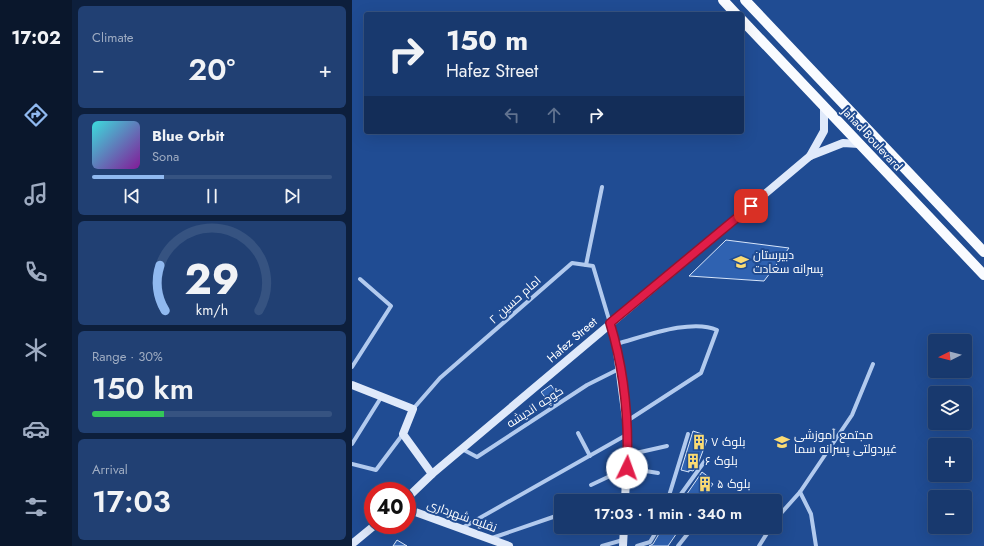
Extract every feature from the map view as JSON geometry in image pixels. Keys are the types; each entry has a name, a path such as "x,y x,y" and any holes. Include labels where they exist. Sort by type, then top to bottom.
{"main road":[{"path":"723,0 734,12"},
{"name":"Jahad Boulevard","path":"745,0 984,252"},
{"name":"Jahad Boulevard","path":"744,22 858,144 984,275"},
{"path":"810,156 824,131 824,107"},
{"path":"810,156 843,143 858,144"},
{"name":"Hafez Street","path":"416,489 432,474 610,323 810,156"},
{"path":"610,323 616,344 627,420 628,434 625,494"},
{"path":"352,385 413,409 403,434 432,474"},
{"name":"نقلیه شهرداری","path":"416,512 509,546"},
{"path":"352,544 364,534"}],"street":[{"path":"602,187 586,265 593,266 610,323"},
{"name":"امام حسین ۲","path":"413,409 440,378 572,263 586,265"},
{"path":"352,366 391,306 360,279"},
{"path":"616,344 672,329 707,326 717,330 701,373 627,420"},
{"path":"782,512 800,492 852,415 873,364"},
{"name":"کوچه اندیشه","path":"462,449 477,457 587,386 620,369"},
{"path":"352,444 382,396"},
{"path":"352,464 376,470 403,434"},
{"path":"578,434 590,456"},
{"path":"460,529 628,434"},
{"path":"670,494 688,434"},
{"path":"627,455 667,446"},
{"path":"681,494 707,458"},
{"path":"591,485 627,468 658,473"},
{"path":"800,492 811,514 816,546"},
{"path":"490,539 554,517"},
{"path":"637,546 650,542 655,534"},
{"path":"678,546 688,534"},
{"path":"759,546 767,534"},
{"path":"682,542 686,546"},
{"path":"602,546 623,543"}],"building":[{"name":"دبیرستان پسرانه سعادت","path":"726,240 789,248 764,281 689,276"},
{"path":"551,385 560,398 551,405 541,392"},
{"path":"693,431 702,434 700,438 707,440 698,464 693,471 689,470 689,472 681,470"},
{"name":"بلوک ۵","path":"702,472 710,478 708,481 713,484 706,494 687,494"},
{"path":"659,534 676,534 668,546 649,546 653,544"},
{"path":"397,540 407,546 393,546"}],"place":[{"name":"دبیرستان پسرانه سعادت","path":"741,262"},
{"name":"بلوک ۷","path":"699,442"},
{"name":"مجتمع آموزشی غیردولتی پسرانه سما","path":"782,442"},
{"name":"بلوک ۶","path":"693,461"},
{"name":"بلوک ۵","path":"705,484"}],"route":[{"path":"627,468 627,420 616,344 610,323 751,206"}]}
